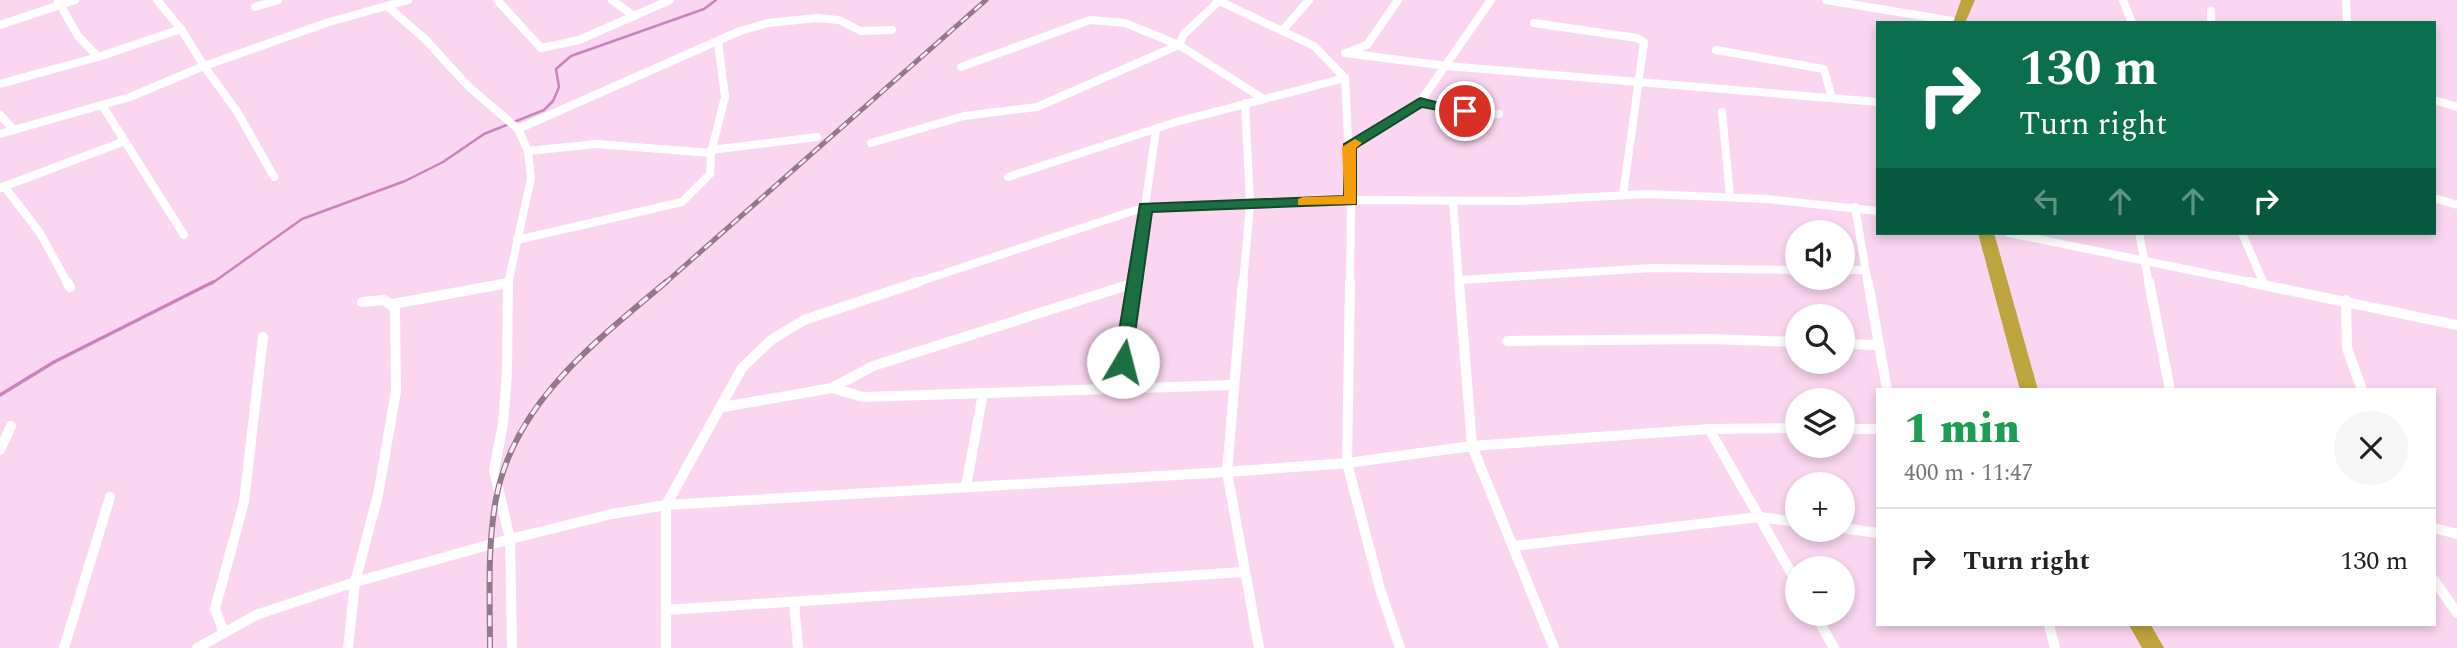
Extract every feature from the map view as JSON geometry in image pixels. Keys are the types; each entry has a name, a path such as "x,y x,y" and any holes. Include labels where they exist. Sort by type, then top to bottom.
{"highway":[{"path":"1958,0 1959,21"},
{"path":"1959,21 1968,0"},
{"path":"1987,235 2028,388"},
{"path":"2141,626 2153,648"}],"street":[{"path":"0,25 59,2 75,0"},
{"path":"157,0 181,29 238,113 274,177"},
{"path":"255,8 278,0"},
{"path":"376,0 512,126 528,151 531,178 508,283 505,398 494,470 510,539 512,648"},
{"path":"0,134 102,105 178,79 204,66 408,0"},
{"path":"497,0 541,48 579,40 670,0"},
{"path":"612,0 634,16"},
{"path":"871,143 964,116 1037,107 1179,44 1184,34 1219,0 1314,46 1329,60 1345,78 1349,147 1351,200 1347,463 1380,589 1400,648"},
{"path":"1282,31 1309,0"},
{"path":"1329,60 1367,45 1398,0"},
{"path":"1349,147 1420,102 1492,0"},
{"path":"1826,0 1953,21"},
{"path":"2123,0 2131,21"},
{"path":"2346,0 2347,21"},
{"path":"59,2 78,36 98,57"},
{"path":"2211,11 2211,21"},
{"path":"512,126 740,31 800,18 830,18 861,31 892,30"},
{"path":"961,68 1099,19 1130,22 1179,44 1262,98"},
{"path":"1534,23 1637,38 1644,42 1623,195"},
{"path":"0,84 98,57 181,29"},
{"path":"517,240 682,202 710,174 711,152 725,97 718,41"},
{"path":"1716,50 1824,69 1832,98"},
{"path":"1345,53 1447,66 1876,102"},
{"path":"1008,177 1262,98 1345,78"},
{"path":"2436,101 2457,107"},
{"path":"1420,102 1488,115 1499,114"},
{"path":"1245,103 1250,204 1227,472 1243,572 1259,648"},
{"path":"102,105 184,235"},
{"path":"1722,112 1730,197"},
{"path":"0,115 14,130"},
{"path":"1119,388 1156,130"},
{"path":"528,151 597,144 711,152 817,136"},
{"path":"70,287 40,233 2,187 125,141"},
{"path":"666,648 666,505 702,436 723,407 742,368 771,340 804,320 1145,207 1351,200 1519,201 1623,195 1730,197 1876,211"},
{"path":"2436,199 2457,205"},
{"path":"1453,201 1472,446 1554,648"},
{"path":"1854,207 1887,388"},
{"path":"2019,235 2346,300 2457,325"},
{"path":"2140,235 2170,388"},
{"path":"2243,235 2264,284"},
{"path":"1460,281 1652,268 1785,270"},
{"path":"1855,270 1866,270"},
{"path":"362,302 379,298 393,304 508,283"},
{"path":"723,407 832,388 873,366 1134,283"},
{"path":"2346,300 2347,348 2361,388"},
{"path":"348,648 355,582 377,495 396,391 393,304"},
{"path":"224,633 215,609 244,502 262,337"},
{"path":"1507,341 1710,339 1785,342"},
{"path":"1855,344 1879,345"},
{"path":"832,388 863,397 1234,385"},
{"path":"966,488 983,393"},
{"path":"0,450 11,426"},
{"path":"197,648 256,615 355,582 510,539 612,514 666,505 1227,472 1347,463 1472,446 1709,429 1785,428"},
{"path":"1709,429 1785,562"},
{"path":"1855,429 1876,429"},
{"path":"64,648 110,497"},
{"path":"1513,546 1759,517 1785,520"},
{"path":"2436,529 2457,534"},
{"path":"1855,530 1876,533"},
{"path":"666,610 1243,572"},
{"path":"2436,583 2457,612"},
{"path":"794,602 798,648"},
{"path":"1822,626 1834,648"},
{"path":"2049,626 2055,648"}],"waterway":[{"path":"211,284 302,219 405,181 443,162 484,134 544,110 553,101 559,87 556,69 571,56 704,9 716,0"},
{"path":"0,395 54,362 213,282"}],"railway":[{"path":"664,284 986,0"},
{"path":"490,648 493,517 506,465 520,433 561,377 612,328 666,282"}],"slow traffic":[{"path":"1303,202 1351,200 1349,147 1355,143"}],"route":[{"path":"1123,362 1145,207 1351,200 1349,147 1420,102 1465,111"}]}
